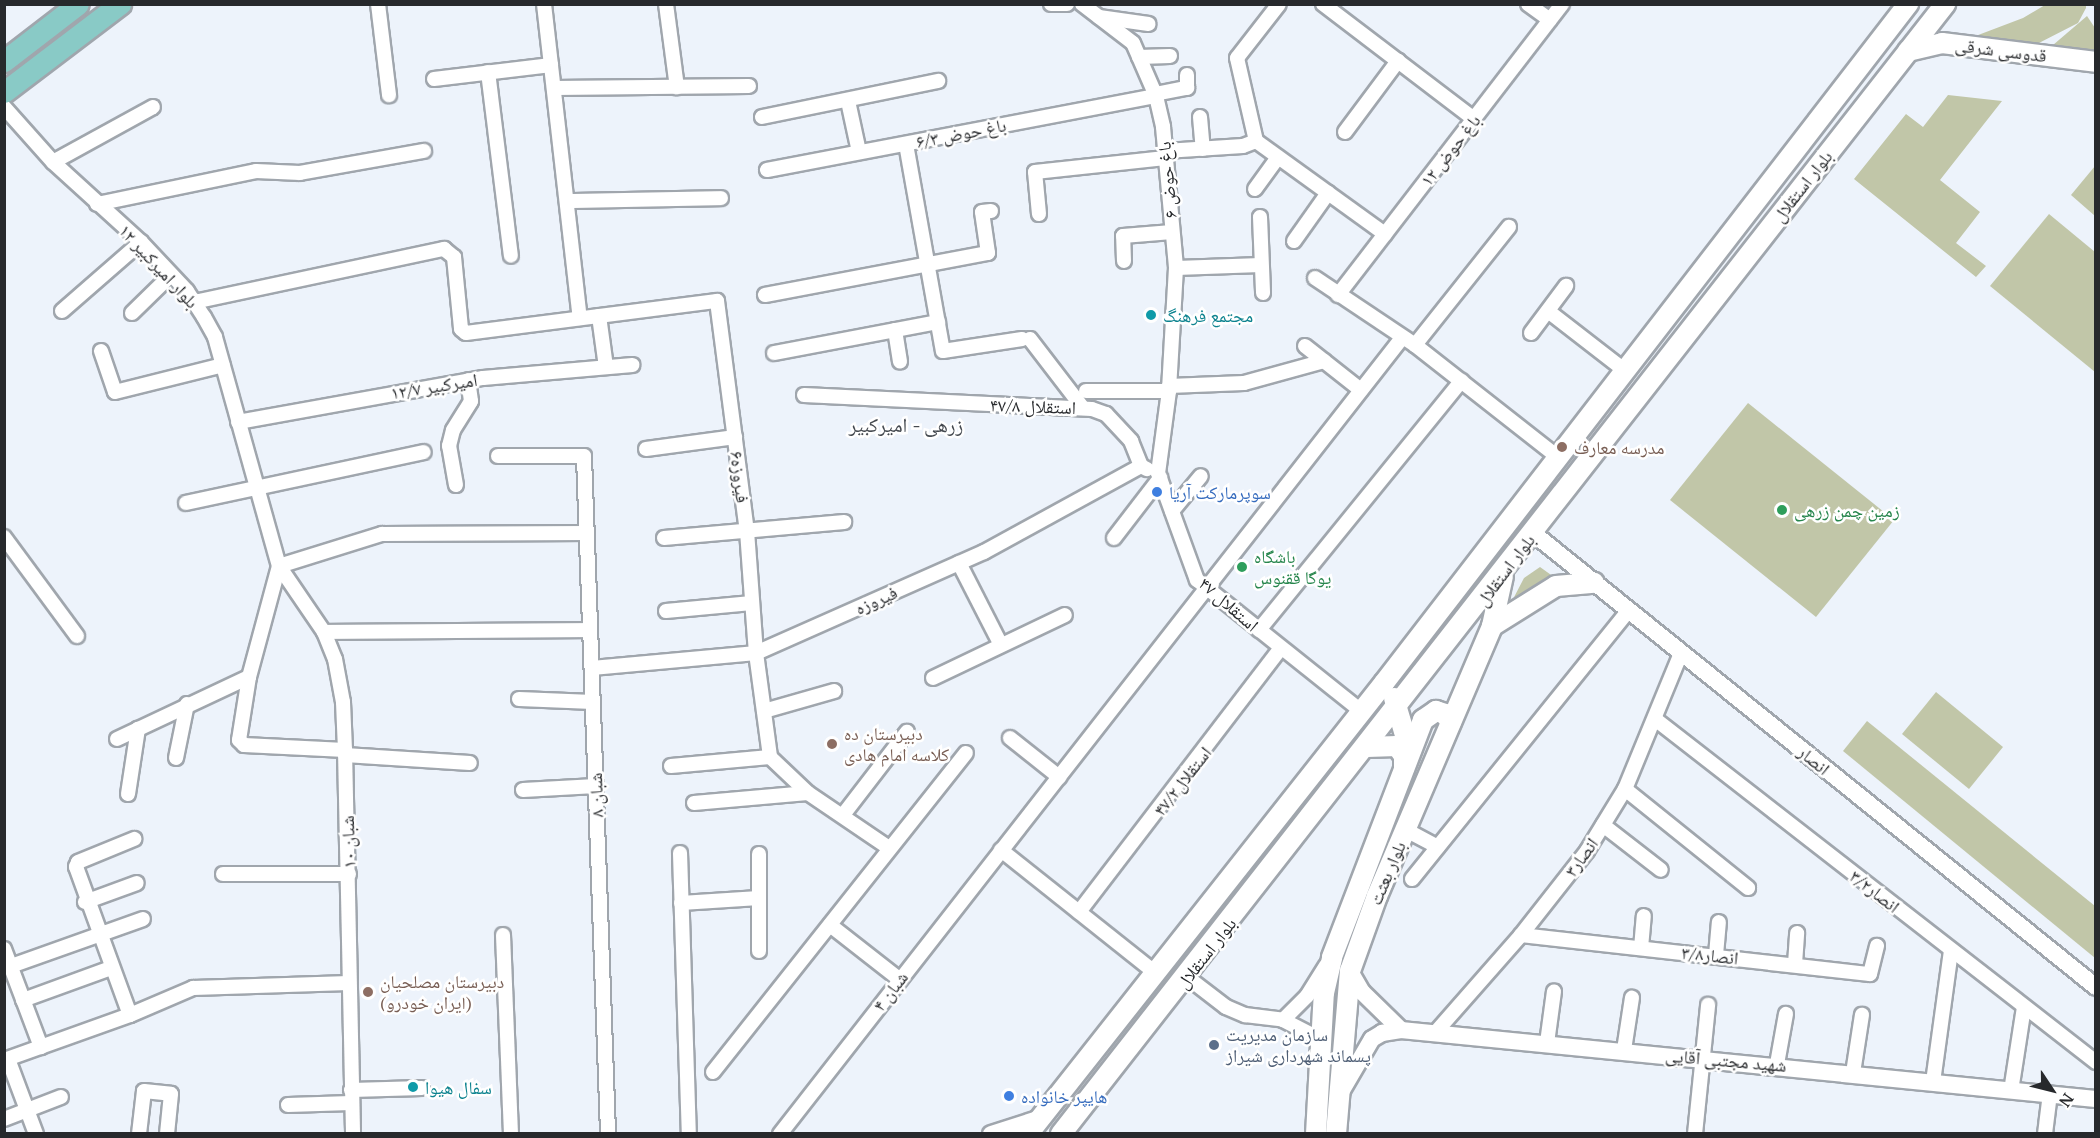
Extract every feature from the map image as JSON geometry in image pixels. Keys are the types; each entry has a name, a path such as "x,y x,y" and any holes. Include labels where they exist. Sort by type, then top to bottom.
{"main road":[{"path":"4,61 78,4"},
{"path":"4,92 120,4"},
{"name":"بلوار استقلال","path":"1028,1134 1157,974 1384,683 1908,4"},
{"name":"بلوار استقلال","path":"1061,1134 1505,571 1673,349 1945,4"},
{"name":"قدوسی شرقی","path":"1908,51 1942,43 2096,62"},
{"path":"1653,334 1673,349"},
{"name":"بلوار بعثت","path":"1337,1133 1350,971 1406,830 1492,626 1505,571"},
{"path":"1492,626 1556,586 1594,583"},
{"path":"1384,683 1399,705 1410,752"},
{"name":"بلوار بعثت","path":"1316,1134 1324,1041 1324,993 1332,957 1423,720 1436,711 1445,714 1451,722"},
{"path":"1367,747 1397,746 1404,756 1404,774"},
{"path":"1097,1049 1117,1065"}],"street":[{"path":"378,4 389,95"},
{"path":"544,4 580,318"},
{"path":"666,4 677,87"},
{"path":"1051,4 1067,4"},
{"name":"۶ باغ حوض","path":"1082,4 1133,43 1155,95 1165,154 1176,268 1168,388"},
{"path":"1279,4 1237,58 1237,72 1256,141 1385,234"},
{"path":"1323,4 1474,119"},
{"path":"1528,4 1550,20"},
{"name":"۱۲ باغ حوض","path":"1338,295 1562,4"},
{"path":"1097,16 1149,24"},
{"path":"1139,57 1170,56"},
{"path":"1345,132 1398,61"},
{"path":"434,79 551,65"},
{"path":"488,72 511,256"},
{"name":"۶/۳ باغ حوض","path":"767,170 1155,95 1187,87 1187,75"},
{"path":"762,117 938,81"},
{"path":"554,88 749,86"},
{"path":"848,101 859,152"},
{"name":"۱۲ بلوار امیرکبیر","path":"4,107 53,162 141,242 194,302 215,336 279,567"},
{"path":"53,162 153,107"},
{"path":"1200,117 1203,148"},
{"path":"1039,214 1035,172 1203,148 1243,146 1256,141"},
{"path":"906,144 943,351 1026,339 1083,408"},
{"path":"97,204 255,171 300,173 424,151"},
{"path":"1255,189 1278,157"},
{"path":"1294,241 1328,193"},
{"path":"567,201 722,198"},
{"path":"765,295 988,253 982,212 991,211"},
{"path":"1260,217 1263,293"},
{"path":"1415,345 1509,227"},
{"path":"1124,261 1123,236 1172,232"},
{"path":"62,312 141,242"},
{"path":"194,302 449,251 454,258 463,332 599,316 606,367"},
{"path":"1176,268 1261,265"},
{"path":"132,313 171,275"},
{"path":"1315,278 1415,345 1559,458"},
{"path":"1531,333 1566,286"},
{"name":"فیروزه۶","path":"599,316 717,301 747,531 756,653 770,757"},
{"path":"1548,311 1624,370"},
{"path":"774,353 938,322"},
{"path":"895,330 900,362"},
{"name":"۴ شبان","path":"780,1134 1402,338"},
{"path":"1305,346 1361,390"},
{"path":"101,351 116,392 223,365"},
{"path":"1086,390 1244,383 1324,361"},
{"name":"۱۲/۷ امیرکبیر","path":"238,422 468,380 632,365"},
{"path":"456,485 449,446 453,430 471,400 468,380"},
{"path":"1259,630 1461,381"},
{"name":"۴۷ استقلال","path":"1168,388 1159,475 1197,580 1206,590 1361,711"},
{"name":"۴۷/۸ استقلال","path":"804,395 1083,408 1106,414 1131,441 1141,466"},
{"path":"646,449 735,437"},
{"path":"186,503 256,486 424,452"},
{"name":"۸ شبان","path":"498,456 584,456 608,1134"},
{"path":"1114,538 1159,475 1141,466"},
{"name":"فیروزه","path":"592,668 756,653 959,563 1141,466"},
{"path":"1172,511 1201,476"},
{"path":"664,538 844,522"},
{"path":"470,763 244,745 239,740 249,677 279,567 382,534 587,533"},
{"name":"انصار","path":"1533,533 2096,987"},
{"path":"4,537 77,636"},
{"path":"959,563 1001,645"},
{"name":"۱۰ شبان","path":"279,567 324,632 335,659 343,702 349,874 353,1134"},
{"path":"666,611 752,603"},
{"path":"1412,879 1629,610"},
{"path":"933,678 1065,615"},
{"path":"324,632 590,630"},
{"name":"استقلال۴۷/۲","path":"1079,912 1225,726 1281,648"},
{"name":"انصار۳","path":"1435,1033 1521,935 1603,825 1625,789 1681,653"},
{"path":"117,739 187,704 249,677"},
{"path":"764,711 834,691"},
{"path":"519,699 593,702"},
{"path":"176,758 187,704"},
{"name":"انصار۳/۲","path":"1655,719 2096,1062"},
{"path":"128,794 138,729"},
{"path":"843,814 907,732"},
{"path":"1010,738 1059,777"},
{"path":"713,1072 966,753"},
{"path":"671,766 770,757 808,793 843,814 889,848"},
{"path":"524,790 596,786"},
{"path":"1625,789 1748,888"},
{"path":"694,803 808,793"},
{"path":"1603,825 1661,870"},
{"path":"1406,830 1438,847"},
{"path":"130,1016 85,902 76,864 134,839"},
{"path":"1001,850 1157,974"},
{"path":"680,853 689,1134"},
{"path":"759,854 759,951"},
{"path":"223,874 349,874"},
{"path":"85,902 136,883"},
{"path":"681,903 759,898"},
{"path":"1641,948 1644,916"},
{"path":"10,974 55,943 98,935 143,919"},
{"path":"1716,955 1719,922"},
{"path":"830,925 899,979"},
{"path":"1795,964 1797,933"},
{"path":"503,935 511,1134"},
{"name":"انصار۳/۸","path":"1521,935 1870,974 1877,946"},
{"path":"4,949 10,974 23,1000 41,1047"},
{"path":"1933,1082 1952,950"},
{"path":"1283,1020 1307,996 1332,957"},
{"path":"23,1000 68,978 111,968"},
{"path":"1350,971 1362,992 1401,1030"},
{"path":"1187,977 1226,1007 1245,1015 1283,1020 1324,1041"},
{"path":"36,1134 6,1059 130,1016 193,988 349,983"},
{"path":"1547,1043 1554,991"},
{"path":"1624,1050 1632,998"},
{"path":"1695,1134 1708,1005"},
{"path":"2012,1091 2024,1007"},
{"path":"1777,1064 1786,1014"},
{"path":"1853,1073 1862,1015"},
{"path":"1341,1092 1372,1039 1382,1033 1401,1030"},
{"name":"شهید مجتبی آقایی","path":"1401,1030 1777,1064 2096,1099"},
{"name":"شهید مجتبی آقایی","path":"2050,1095 2096,1086"},
{"path":"288,1105 422,1088"},
{"path":"139,1134 144,1091 171,1095 167,1134"},
{"path":"2045,1134 2050,1095"},
{"path":"4,1119 61,1097"},
{"path":"991,1134 1041,1118"}],"green space":[{"path":"2045,5 2086,5 2086,8 2078,23 2035,45 1965,40 2023,18"},
{"path":"2087,16 2095,28 2095,55 2046,51"},
{"path":"1948,95 2002,101 1940,180 1980,212 1956,243 1986,266 1976,277 1854,179 1906,114 1923,127"},
{"path":"2095,166 2095,216 2071,195"},
{"path":"2049,214 2095,252 2095,372 1990,286"},
{"name":"زمین چمن زرهی","path":"1748,403 1894,520 1816,617 1670,500"},
{"path":"1540,567 1554,577 1536,586 1513,608 1511,603 1524,578"},
{"path":"1936,692 2003,747 1969,789 1902,734"},
{"path":"1867,721 2095,906 2095,958 1843,751"}],"place":[{"name":"مجتمع فرهنگ","path":"1151,315"},
{"name":"مدرسه معارف","path":"1562,447"},
{"name":"سوپرمارکت آریا","path":"1157,492"},
{"name":"زمین چمن زرهی","path":"1782,510"},
{"name":"باشگاه یوگا ققنوس","path":"1242,567"},
{"name":"دبیرستان ده کلاسه امام هادی","path":"832,744"},
{"name":"دبیرستان مصلحیان (ایران خودرو)","path":"368,992"},
{"name":"سازمان مدیریت پسماند شهرداری شیراز","path":"1214,1045"},
{"name":"سفال هیوا","path":"413,1087"},
{"name":"هایپر خانواده","path":"1009,1096"}],"district":[{"name":"زرهی - امیرکبیر","path":"906,424"}]}
